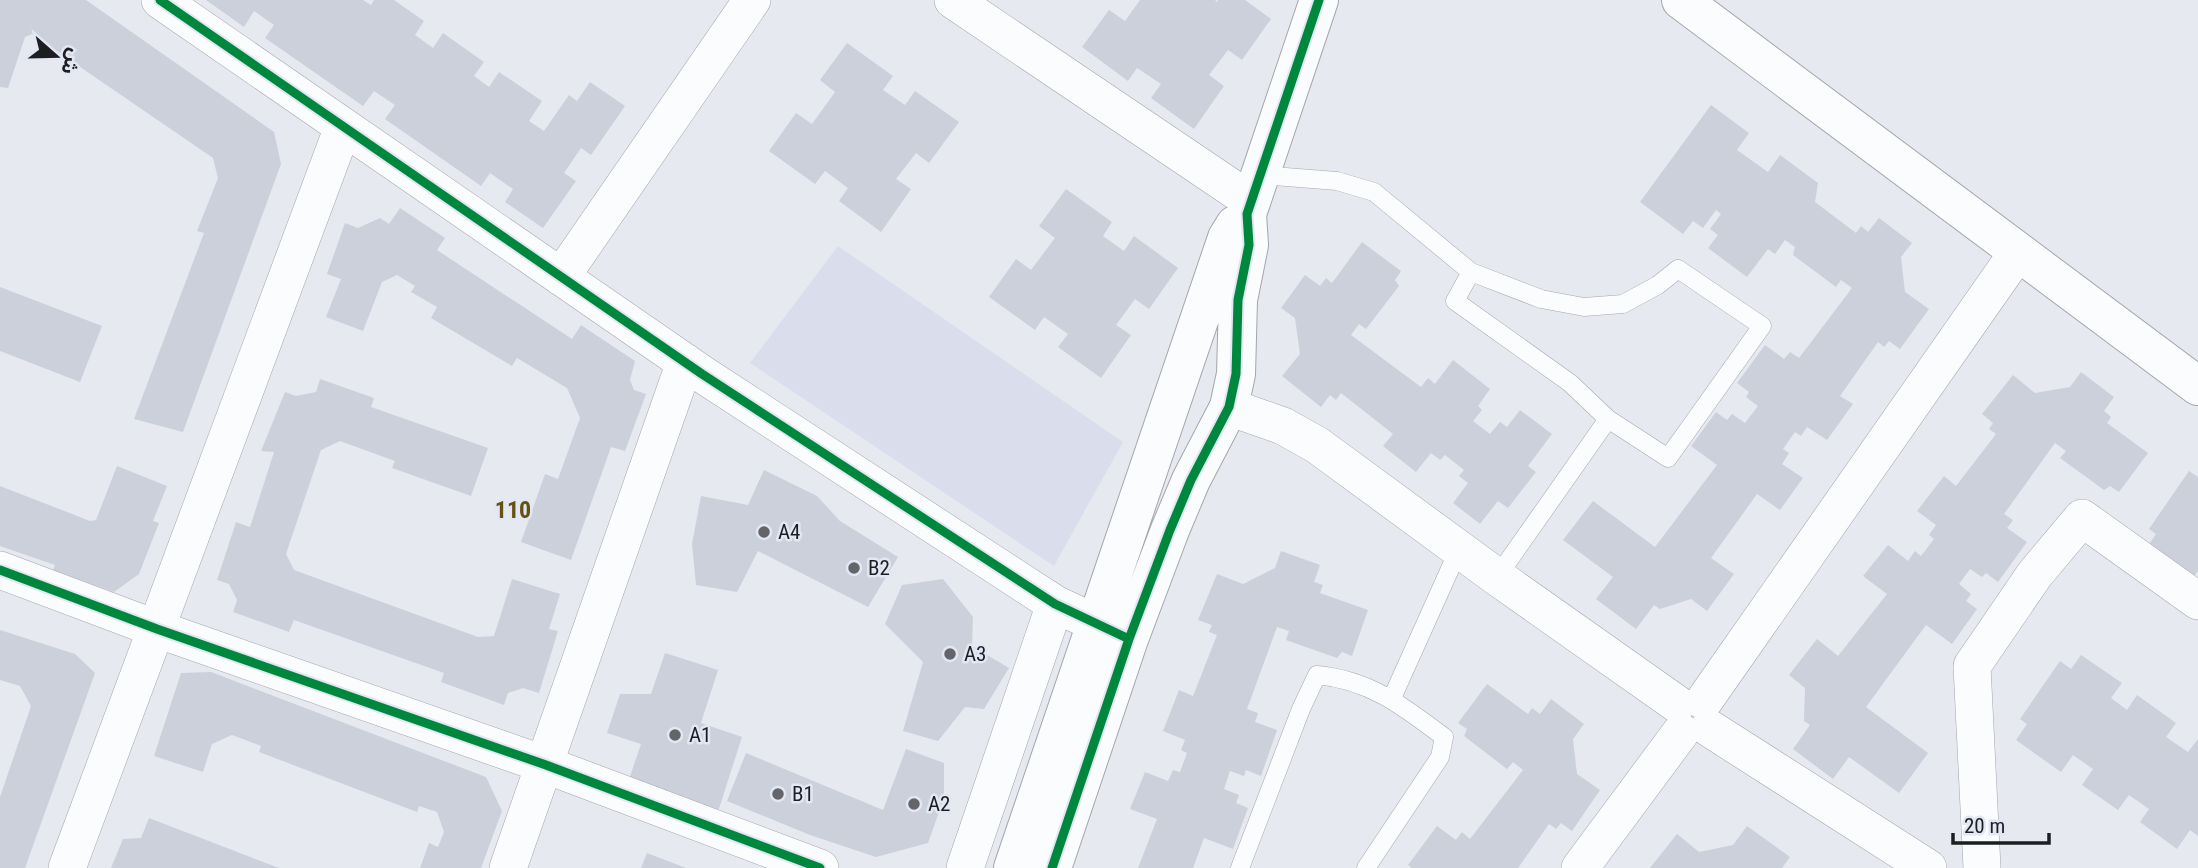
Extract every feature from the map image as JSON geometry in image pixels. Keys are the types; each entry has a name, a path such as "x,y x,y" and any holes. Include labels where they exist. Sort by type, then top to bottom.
{"street":[{"path":"160,0 685,362 1055,604 1113,631"},
{"path":"561,277 751,0"},
{"path":"953,0 1253,197"},
{"path":"1013,868 1113,631 1170,530 1191,480 1224,418 1237,374 1238,300 1249,245 1253,197 1319,0"},
{"path":"1681,0 2198,386"},
{"path":"67,868 343,127"},
{"path":"1052,868 1170,411 1227,238 1253,197"},
{"path":"1580,868 1693,716 2018,252"},
{"path":"1191,348 1216,348 1238,357"},
{"path":"508,868 685,362"},
{"path":"1170,411 1180,420 1205,429 1224,418 1264,418 1300,435 1693,716 1928,868"},
{"path":"1982,868 1972,666 2035,575 2082,518 2198,601"},
{"path":"0,570 157,629 546,765 820,868"},
{"path":"965,868 1055,604"}],"lane":[{"path":"1253,197 1337,181 1374,192 1471,272 1541,299 1584,307 1623,304 1658,285 1678,269 1762,326 1668,458 1608,419 1570,383 1455,302 1471,272"},
{"path":"1497,577 1608,419"},
{"path":"1392,698 1459,549"},
{"path":"1240,868 1296,721 1317,674 1339,677 1392,698 1444,737 1440,757 1366,868"}],"shaded area":[{"path":"838,246 1123,442 1054,566 750,363"}],"building":[{"path":"0,0 86,0 274,132 281,164 183,432 134,419 204,233 197,231 218,178 213,158 32,34 25,37 8,88 0,87"},
{"path":"206,0 363,0 371,5 374,0 394,0 424,21 415,35 433,48 443,33 484,62 474,76 489,87 499,72 542,101 529,121 544,131 569,95 577,101 590,82 625,106 591,155 581,148 564,173 576,181 543,228 505,202 513,189 490,173 481,186 385,119 395,105 374,91 363,106 265,38 274,25 254,11 244,27"},
{"path":"1140,0 1245,0 1271,19 1242,60 1228,50 1209,75 1224,86 1194,129 1151,98 1161,84 1137,68 1128,81 1082,47 1109,10 1125,21"},
{"path":"847,43 893,76 883,90 905,105 915,91 959,122 929,163 916,153 896,179 911,189 881,232 839,201 848,188 825,171 815,184 769,151 796,113 812,124 835,92 820,80"},
{"path":"1711,105 1749,133 1737,150 1768,172 1780,155 1818,183 1815,202 1856,233 1861,226 1868,232 1879,218 1912,243 1901,257 1905,292 1929,309 1900,349 1889,341 1884,347 1878,342 1840,396 1853,404 1827,440 1807,427 1801,436 1795,432 1783,449 1789,453 1782,464 1803,478 1780,510 1757,494 1711,558 1734,574 1707,611 1691,599 1660,609 1654,605 1636,629 1596,599 1613,577 1563,540 1593,501 1655,547 1717,465 1691,446 1716,412 1727,420 1732,414 1745,423 1758,406 1746,397 1749,392 1737,383 1765,345 1784,359 1790,352 1799,358 1852,288 1841,280 1836,287 1793,255 1795,247 1785,240 1775,254 1768,249 1747,277 1708,248 1718,235 1710,229 1721,214 1716,210 1703,228 1693,221 1683,234 1640,202"},
{"path":"1066,189 1112,222 1103,236 1124,251 1134,236 1178,268 1149,309 1135,299 1116,325 1131,335 1101,378 1058,347 1068,334 1044,317 1035,330 989,297 1016,259 1031,270 1055,238 1039,226"},
{"path":"400,208 445,238 437,250 572,339 581,325 635,361 630,380 634,390 646,394 625,451 611,447 571,560 521,542 545,474 558,479 580,418 567,388 517,358 512,366 431,318 437,307 411,292 415,286 397,275 382,282 363,331 326,317 341,279 327,274 345,223 358,228 380,218 389,224"},
{"path":"1362,242 1401,271 1395,280 1399,286 1366,329 1359,324 1351,335 1421,387 1428,378 1435,384 1453,360 1490,389 1478,406 1482,410 1473,421 1490,434 1500,422 1507,427 1520,410 1552,434 1528,466 1536,472 1508,508 1498,501 1480,524 1453,503 1468,483 1459,476 1464,470 1445,455 1440,460 1431,453 1416,472 1383,446 1393,434 1341,393 1336,400 1330,395 1321,407 1282,376 1300,354 1295,318 1281,308 1305,275 1320,286 1326,278 1332,283"},
{"path":"0,287 102,326 80,382 0,351"},
{"path":"2081,372 2114,397 2104,411 2111,417 2107,423 2148,453 2119,492 2110,486 2104,490 2060,458 2066,451 2055,443 2004,514 2013,520 2007,528 2027,542 1998,582 1986,573 1982,577 1970,569 1959,584 1971,594 1966,601 1977,609 1952,644 1926,625 1866,707 1928,753 1899,793 1849,757 1833,779 1793,749 1810,725 1804,721 1805,688 1789,675 1817,639 1838,656 1887,594 1863,576 1888,545 1908,561 1915,551 1921,556 1934,539 1929,535 1936,525 1917,511 1944,476 1956,486 1996,434 1989,429 1993,423 1982,414 2013,375 2035,393 2070,387"},
{"path":"320,379 374,398 371,407 488,448 471,496 392,468 395,461 340,441 321,450 286,554 294,570 478,637 494,636 512,579 560,594 549,629 558,631 539,693 523,688 508,693 504,705 441,682 444,673 294,620 289,632 233,612 237,600 229,584 217,580 236,522 250,527 274,452 261,451 285,392 296,396 316,392"},
{"path":"117,466 167,486 153,521 159,523 139,574 114,592 53,570 55,565 0,546 0,486 90,521 96,520"},
{"name":"A4","path":"764,470 817,496 840,521 898,557 868,607 758,551 737,592 696,585 692,544 701,496 748,505"},
{"path":"2189,471 2198,477 2198,571 2190,582 2145,550 2156,534 2149,529"},
{"path":"1281,551 1320,565 1314,582 1323,585 1320,593 1368,610 1352,656 1342,652 1337,658 1286,640 1289,631 1277,627 1247,709 1258,713 1255,722 1277,730 1261,776 1246,770 1244,776 1230,771 1224,789 1239,795 1236,803 1248,808 1233,849 1204,838 1193,868 1138,868 1157,819 1130,809 1145,772 1168,781 1173,770 1180,772 1187,753 1181,750 1185,740 1163,731 1179,690 1193,696 1217,635 1209,632 1212,625 1198,620 1217,574 1243,584 1275,568"},
{"name":"A3","path":"943,579 973,617 972,646 1009,668 984,709 965,707 938,741 903,731 923,662 885,624 902,585"},
{"path":"0,630 75,654 95,673 25,868 0,868 0,797 31,706 20,686 0,680"},
{"name":"A1","path":"665,653 718,670 701,723 742,737 716,818 626,788 641,744 607,733 620,694 651,694"},
{"path":"2081,655 2122,683 2111,698 2127,710 2137,695 2176,723 2166,737 2188,752 2198,739 2198,836 2190,830 2177,849 2140,822 2149,809 2129,795 2118,810 2082,785 2093,769 2073,755 2061,772 2016,740 2027,724 2020,719 2060,661 2071,669"},
{"path":"211,672 486,777 502,811 481,868 420,868 429,843 438,847 444,832 437,812 419,806 417,812 259,752 261,746 232,735 212,744 203,772 154,756 181,673"},
{"path":"1487,684 1528,714 1532,708 1540,714 1551,699 1584,724 1573,739 1577,774 1600,790 1572,831 1561,823 1556,829 1549,824 1518,868 1412,868 1408,865 1437,826 1456,840 1462,832 1470,839 1523,770 1513,762 1507,769 1464,736 1467,729 1458,723"},
{"name":"A2","path":"906,749 944,763 944,798 928,843 876,857 810,835 727,801 746,753 883,810"},
{"path":"149,818 279,868 111,868 123,839 141,838"},
{"path":"1747,826 1790,857 1782,868 1650,868 1677,834 1699,852 1733,845"},
{"path":"647,853 686,868 641,868"}],"cycle path":[{"path":"160,0 702,374 1055,604 1129,639"},
{"path":"1052,868 1129,639 1170,530 1191,480 1229,407 1236,374 1238,300 1249,245 1247,214 1319,0"},
{"path":"0,570 157,629 546,765 820,868"}],"place":[{"name":"A4","path":"764,532"},
{"name":"B2","path":"854,568"},
{"name":"A3","path":"950,654"},
{"name":"A1","path":"675,735"},
{"name":"B1","path":"778,794"},
{"name":"A2","path":"914,804"}],"district":[{"name":"110","path":"513,510"}]}
